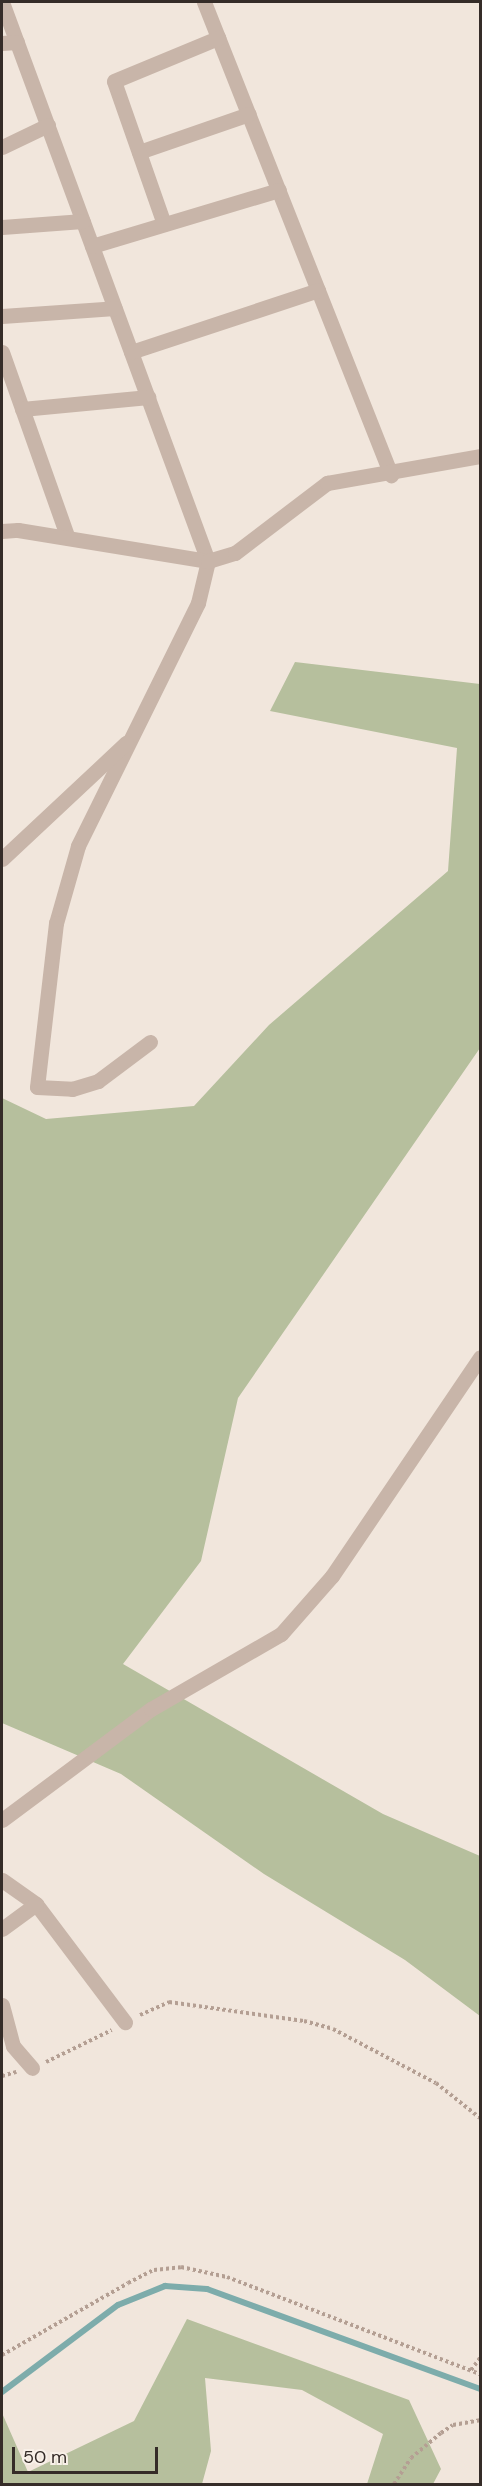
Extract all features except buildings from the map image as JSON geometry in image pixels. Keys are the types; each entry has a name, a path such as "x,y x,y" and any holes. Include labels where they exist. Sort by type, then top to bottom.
{"street":[{"path":"2,2 208,561 198,603 78,846 56,923 37,1087 72,1089 98,1081 150,1042"},
{"path":"204,2 391,475"},
{"path":"164,224 114,81 218,38"},
{"path":"2,43 17,42"},
{"path":"139,152 249,114"},
{"path":"2,147 48,125"},
{"path":"92,246 279,190"},
{"path":"2,226 83,221"},
{"path":"131,352 318,290"},
{"path":"2,316 115,308"},
{"path":"2,352 68,538"},
{"path":"22,409 148,397"},
{"path":"2,531 18,530 208,561 235,553 327,483 391,475 480,456"},
{"path":"2,859 133,737"},
{"path":"2,1820 151,1709 281,1634 353,1547 480,1357"},
{"path":"2,1880 36,1904 125,2022"},
{"path":"2,1929 36,1904"},
{"path":"2,2005 13,2046 32,2068"}],"path":[{"path":"2,2076 32,2068 72,2052 125,2022 169,2002 323,2026 358,2040 436,2083 480,2118"},
{"path":"2,2355 154,2270 181,2267 227,2277 480,2374"},
{"path":"471,2370 480,2358"},
{"path":"394,2484 411,2458 441,2433 453,2425 480,2420"}],"green space":[{"path":"295,662 480,684 480,1048 238,1398 201,1561 123,1664 383,1814 480,1856 480,2016 405,1960 264,1874 121,1774 2,1723 2,1098 46,1119 194,1106 269,1025 448,871 457,748 270,711"},
{"path":"187,2319 409,2400 441,2469 433,2484 367,2484 383,2434 302,2390 205,2378 211,2451 202,2484 2,2484 2,2413 28,2472 134,2421"}],"waterway":[{"path":"2,2392 118,2305 165,2286 207,2289 480,2389"}]}
